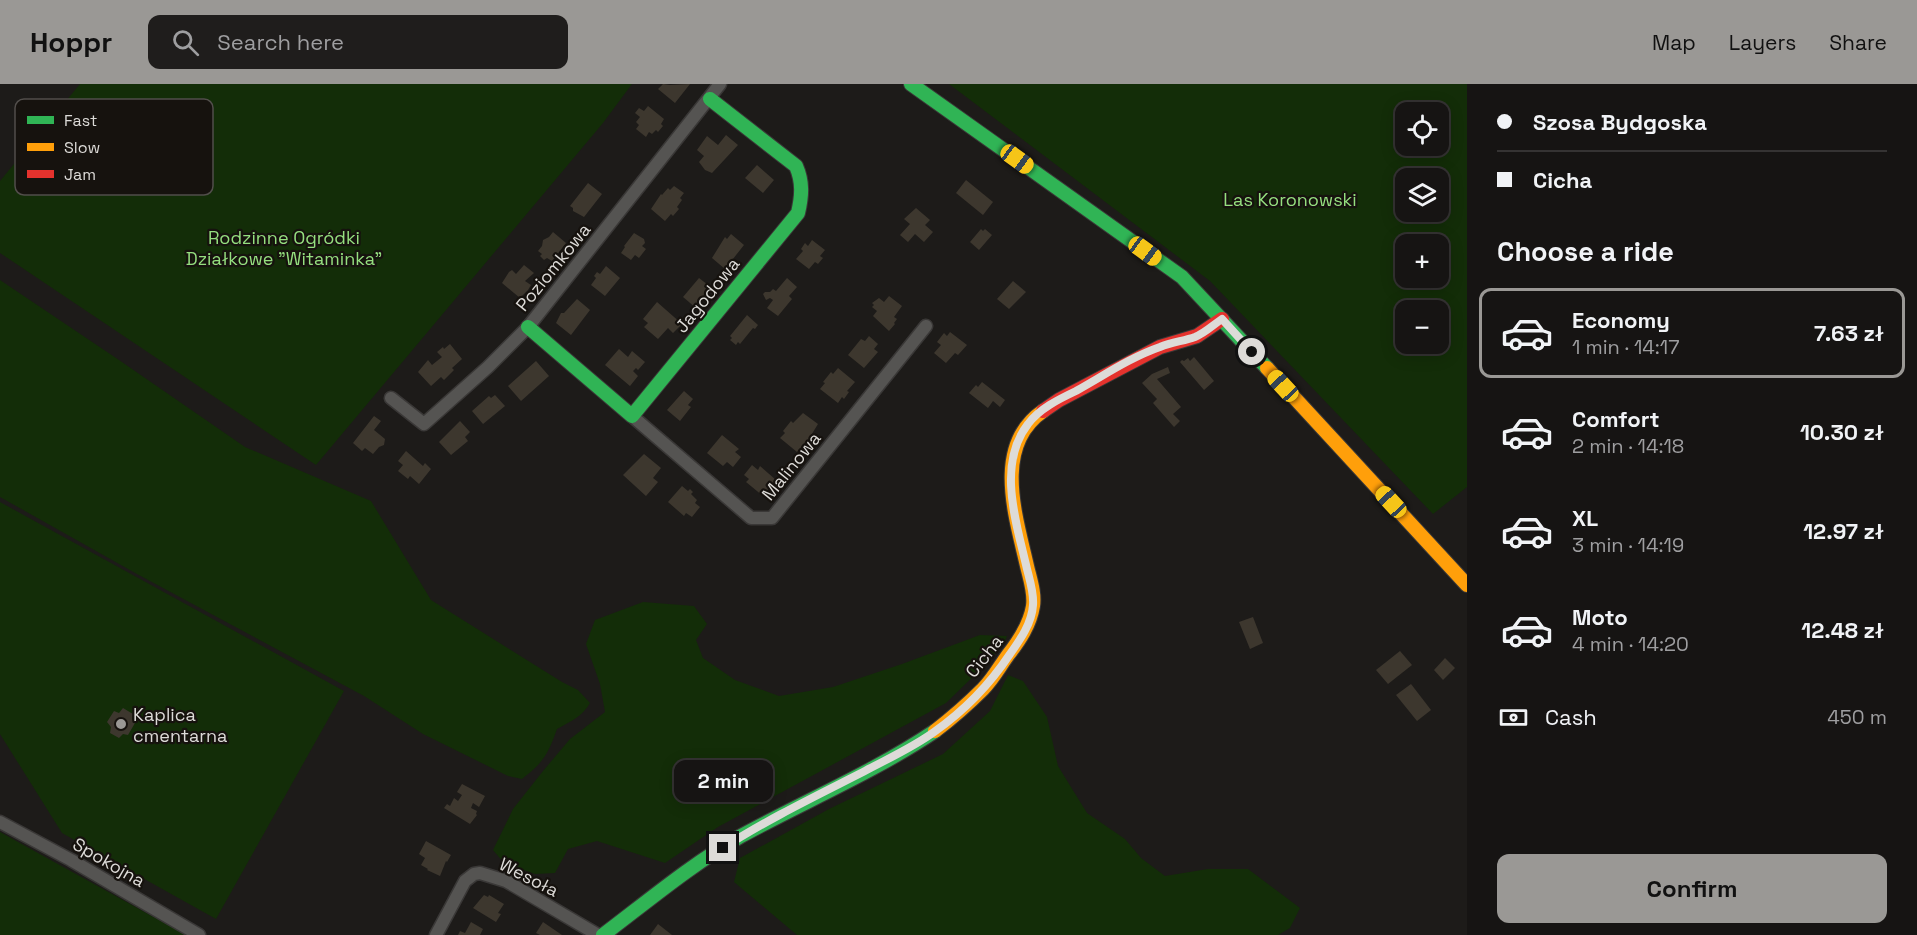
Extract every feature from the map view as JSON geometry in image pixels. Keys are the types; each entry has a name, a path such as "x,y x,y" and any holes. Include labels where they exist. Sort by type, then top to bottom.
{"street":[{"name":"Poziomkowa","path":"391,398 424,424 488,367 528,327 720,84"},
{"path":"911,84 1182,277 1467,585"},
{"name":"Jagodowa","path":"632,416 798,213 802,196 802,178 796,166 710,99"},
{"name":"Cicha","path":"600,935 706,858 740,837 905,750 934,732 985,687 1020,639 1029,621 1033,605 1032,589 1013,501 1011,481 1016,447 1027,425 1059,400 1160,347 1197,336 1222,319"},
{"name":"Malinowa","path":"632,416 751,518 772,518 926,326"},
{"path":"528,327 632,416"},
{"name":"Spokojna","path":"0,822 199,935"},
{"name":"Wesoła","path":"436,935 465,881 474,874 480,873 506,881 600,935"}],"green space":[{"name":"Rodzinne Ogródki Działkowe \"Witaminka\"","path":"80,84 632,84 603,123 316,465 0,253 0,181 15,163 15,195 213,195 213,99 68,99"},
{"name":"Las Koronowski","path":"949,84 1467,84 1467,487 1433,514 1210,281"},
{"path":"0,280 245,447 371,501 431,600 578,690 590,703 587,708 576,718 557,729 544,757 529,773 522,779 508,776 423,734 364,696 137,574 0,497"},
{"path":"0,502 344,691 216,919 62,833 0,734"},
{"path":"643,602 694,606 707,624 696,640 703,658 735,680 779,696 833,687 980,635 1007,636 1004,644 984,666 946,703 718,827 665,863 597,841 568,849 555,873 535,874 504,863 493,850 513,809 570,739 605,712 600,684 586,644 595,620"},
{"path":"1008,675 1023,681 1047,717 1058,766 1087,813 1125,839 1141,858 1165,876 1208,869 1248,869 1300,908 1290,928 1278,935 797,935 734,882 740,858 829,809 943,754 990,711"},
{"path":"0,832 186,935 0,935"}],"building":[{"path":"663,84 690,84 675,103 658,89"},
{"path":"648,106 664,119 661,124 663,126 658,132 656,130 652,134 649,132 646,137 636,129 639,125 636,122 640,117 635,113 639,108 644,111"},
{"path":"726,135 738,145 712,173 705,170 699,162 704,156 697,150 707,136 718,145"},
{"path":"757,165 774,180 763,193 745,178"},
{"path":"966,180 993,202 983,215 956,193"},
{"path":"588,183 602,194 584,217 573,211 570,206"},
{"path":"674,186 684,193 677,207 679,209 665,221 651,209 661,194"},
{"path":"916,208 930,220 925,225 933,232 924,242 915,234 908,242 900,235 910,224 904,219"},
{"path":"981,229 983,231 985,229 992,235 979,250 970,242"},
{"path":"553,232 566,243 552,261 547,258 544,260 538,251 543,240"},
{"path":"634,233 644,239 645,243 642,246 646,249 639,258 635,255 631,260 621,253"},
{"path":"731,234 744,245 725,269 712,258 725,237 727,239"},
{"path":"812,240 825,250 818,264 815,262 809,269 796,259 803,251 801,249 805,243 808,246"},
{"path":"524,265 534,273 525,281 531,285 520,298 502,283 509,272 512,270 516,274"},
{"path":"606,266 620,278 605,296 591,285 597,272 600,274"},
{"path":"699,278 712,288 696,308 683,297"},
{"path":"787,278 797,287 789,296 792,299 778,316 767,308 773,300 770,298 766,300 763,294 773,289 776,291"},
{"path":"1013,281 1026,292 1009,309 997,299"},
{"path":"889,296 902,306 894,317 897,319 895,324 889,331 873,316 877,311 872,307 874,305 872,303 879,298 884,302"},
{"path":"577,299 590,310 571,335 556,323 561,313 564,313"},
{"path":"657,302 682,324 673,333 668,328 658,339 644,327 648,323 643,319"},
{"path":"747,315 758,325 740,344 738,342 736,345 730,340 732,338 730,336"},
{"path":"950,332 967,345 946,363 934,353 941,345 937,342 944,333 947,336"},
{"path":"869,336 878,344 874,349 878,352 864,368 848,355 861,339 865,341"},
{"path":"450,344 462,359 444,380 441,377 431,386 418,372 428,360 432,365 442,357 437,352"},
{"path":"619,349 628,357 632,351 645,362 638,370 636,368 633,371 638,376 630,386 605,365"},
{"path":"1194,357 1214,381 1204,390 1180,362 1188,358 1190,361"},
{"path":"536,361 549,376 521,401 508,386"},
{"path":"1168,367 1170,373 1157,379 1181,407 1173,414 1180,421 1174,427 1153,403 1157,399 1142,383 1152,374"},
{"path":"838,368 855,382 847,391 849,392 844,399 842,397 838,403 820,389 831,372 833,374"},
{"path":"982,382 1005,400 1000,407 993,401 988,408 969,393"},
{"path":"684,391 693,399 688,405 691,407 680,421 667,410"},
{"path":"495,395 505,406 483,424 472,411 489,396 491,398"},
{"path":"803,413 818,424 807,445 805,443 797,452 780,438 791,421 793,423"},
{"path":"374,416 381,421 374,430 385,439 384,445 373,454 365,448 362,451 353,443"},
{"path":"460,421 470,432 465,437 468,441 451,455 439,442"},
{"path":"722,435 739,449 735,452 741,457 733,467 727,462 723,466 707,453"},
{"path":"406,451 423,466 425,463 431,469 419,484 410,476 408,479 398,471 403,465 398,461"},
{"path":"644,454 661,468 653,478 658,482 646,496 623,475"},
{"path":"752,465 758,470 760,466 776,480 763,496 746,482 749,479 744,475"},
{"path":"682,486 693,492 691,494 697,500 695,503 700,507 692,517 686,513 684,516 668,502"},
{"path":"1253,617 1263,643 1250,649 1239,622"},
{"path":"1400,651 1412,665 1388,684 1376,670"},
{"path":"1445,658 1455,668 1443,680 1434,670"},
{"path":"1411,684 1431,710 1417,721 1396,695"},
{"name":"Kaplica cmentarna","path":"123,708 133,714 132,719 135,723 128,735 123,734 119,738 110,733 111,727 107,722 114,711 119,713"},
{"path":"462,784 485,796 479,807 473,803 471,808 477,811 477,815 470,824 444,808 447,804 450,806 454,798 458,801 462,795 457,792"},
{"path":"426,841 451,855 440,876 421,865 425,858 419,854"},
{"path":"484,895 488,897 489,895 504,904 498,913 501,914 496,922 473,908"},
{"path":"471,922 483,929 480,935 458,935 460,931 465,933"},
{"path":"543,922 562,935 536,933"},
{"path":"658,924 672,935 650,935"}],"traffic: fast":[{"path":"911,84 1182,277 1267,368"},
{"path":"528,327 632,416 798,213 801,189 796,166 710,99"},
{"path":"603,935 705,858 765,823 888,760 935,731"}],"traffic: slow":[{"path":"1267,368 1467,585"},
{"path":"935,731 987,685 1027,626 1033,606 1033,596 1014,505 1013,463 1017,443 1027,426 1043,411"}],"traffic: jam":[{"path":"1043,411 1059,400 1160,347 1197,336 1222,319"}],"place":[{"name":"Kaplica cmentarna","path":"121,724"}],"route":[{"path":"723,848 760,826 905,750 934,732 985,687 1004,663 1029,621 1033,605 1032,589 1013,501 1011,481 1016,447 1027,425 1036,416 1059,400 1137,358 1160,347 1197,336 1222,319 1252,352"}]}
